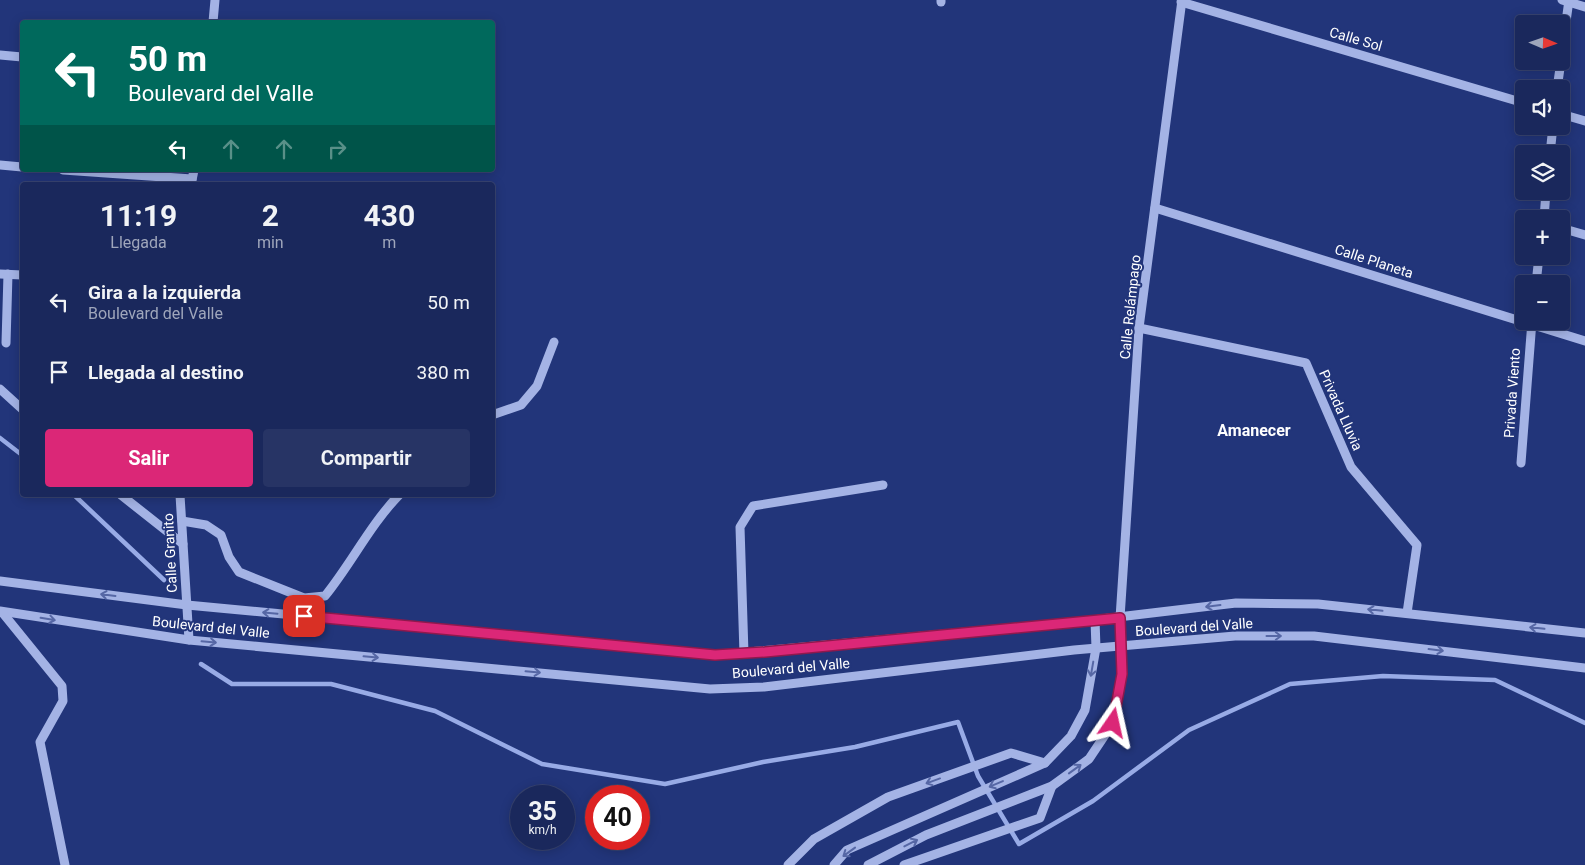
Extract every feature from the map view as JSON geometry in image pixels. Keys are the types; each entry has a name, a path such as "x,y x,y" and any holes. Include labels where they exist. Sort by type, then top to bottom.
{"street":[{"path":"213,20 215,0"},
{"name":"Calle Sol","path":"1181,1 1515,100"},
{"name":"Calle Relámpago","path":"868,865 926,835 1052,786 1089,759 1113,723 1122,674 1120,618 1140,328 1181,1"},
{"path":"1565,15 1566,1 1585,7"},
{"path":"0,55 20,57"},
{"path":"1570,117 1585,121"},
{"path":"0,166 20,167"},
{"path":"95,172 192,178"},
{"name":"Calle Planeta","path":"1155,208 1515,319"},
{"path":"1570,231 1585,235"},
{"path":"6,344 4,274 20,275"},
{"name":"Privada Lluvia","path":"1140,328 1306,363 1351,467 1417,545 1407,613"},
{"name":"Privada Viento","path":"1521,463 1531,330"},
{"name":"Calle Planeta","path":"1550,330 1585,341"},
{"path":"495,414 521,405 537,386 554,342"},
{"path":"0,389 20,407"},
{"path":"744,654 740,527 753,506 883,485"},
{"path":"124,497 183,544"},
{"name":"Calle Granito","path":"180,497 189,640"},
{"path":"182,521 206,525 222,535 229,557 238,572 304,598 325,596 341,577 388,506 397,497"},
{"name":"Boulevard del Valle","path":"0,582 187,605 715,655 744,654 1120,618 1236,604 1318,604 1585,633"},
{"path":"1,611 62,686 63,701 40,742 65,865"},
{"name":"Boulevard del Valle","path":"1,611 189,640 710,688 764,687 1096,648 1235,636 1314,636 1585,668"},
{"path":"834,865 847,850 1045,763 1071,736 1085,710 1096,648 1095,620"},
{"path":"788,865 814,840 888,797 1011,753 1045,763"},
{"path":"904,865 1040,818 1052,786"}],"waterway":[{"path":"0,438 20,453"},
{"path":"76,497 164,580"},
{"path":"201,664 232,684 331,684 435,711 542,764 665,784 763,762 855,747 958,722 978,776 1019,844 1093,801 1189,730 1290,684 1383,676 1495,680 1585,723"}],"district":[{"name":"Amanecer","path":"1254,430"}],"route":[{"path":"304,616 715,655 765,652 1120,618 1122,674 1113,723"}]}
